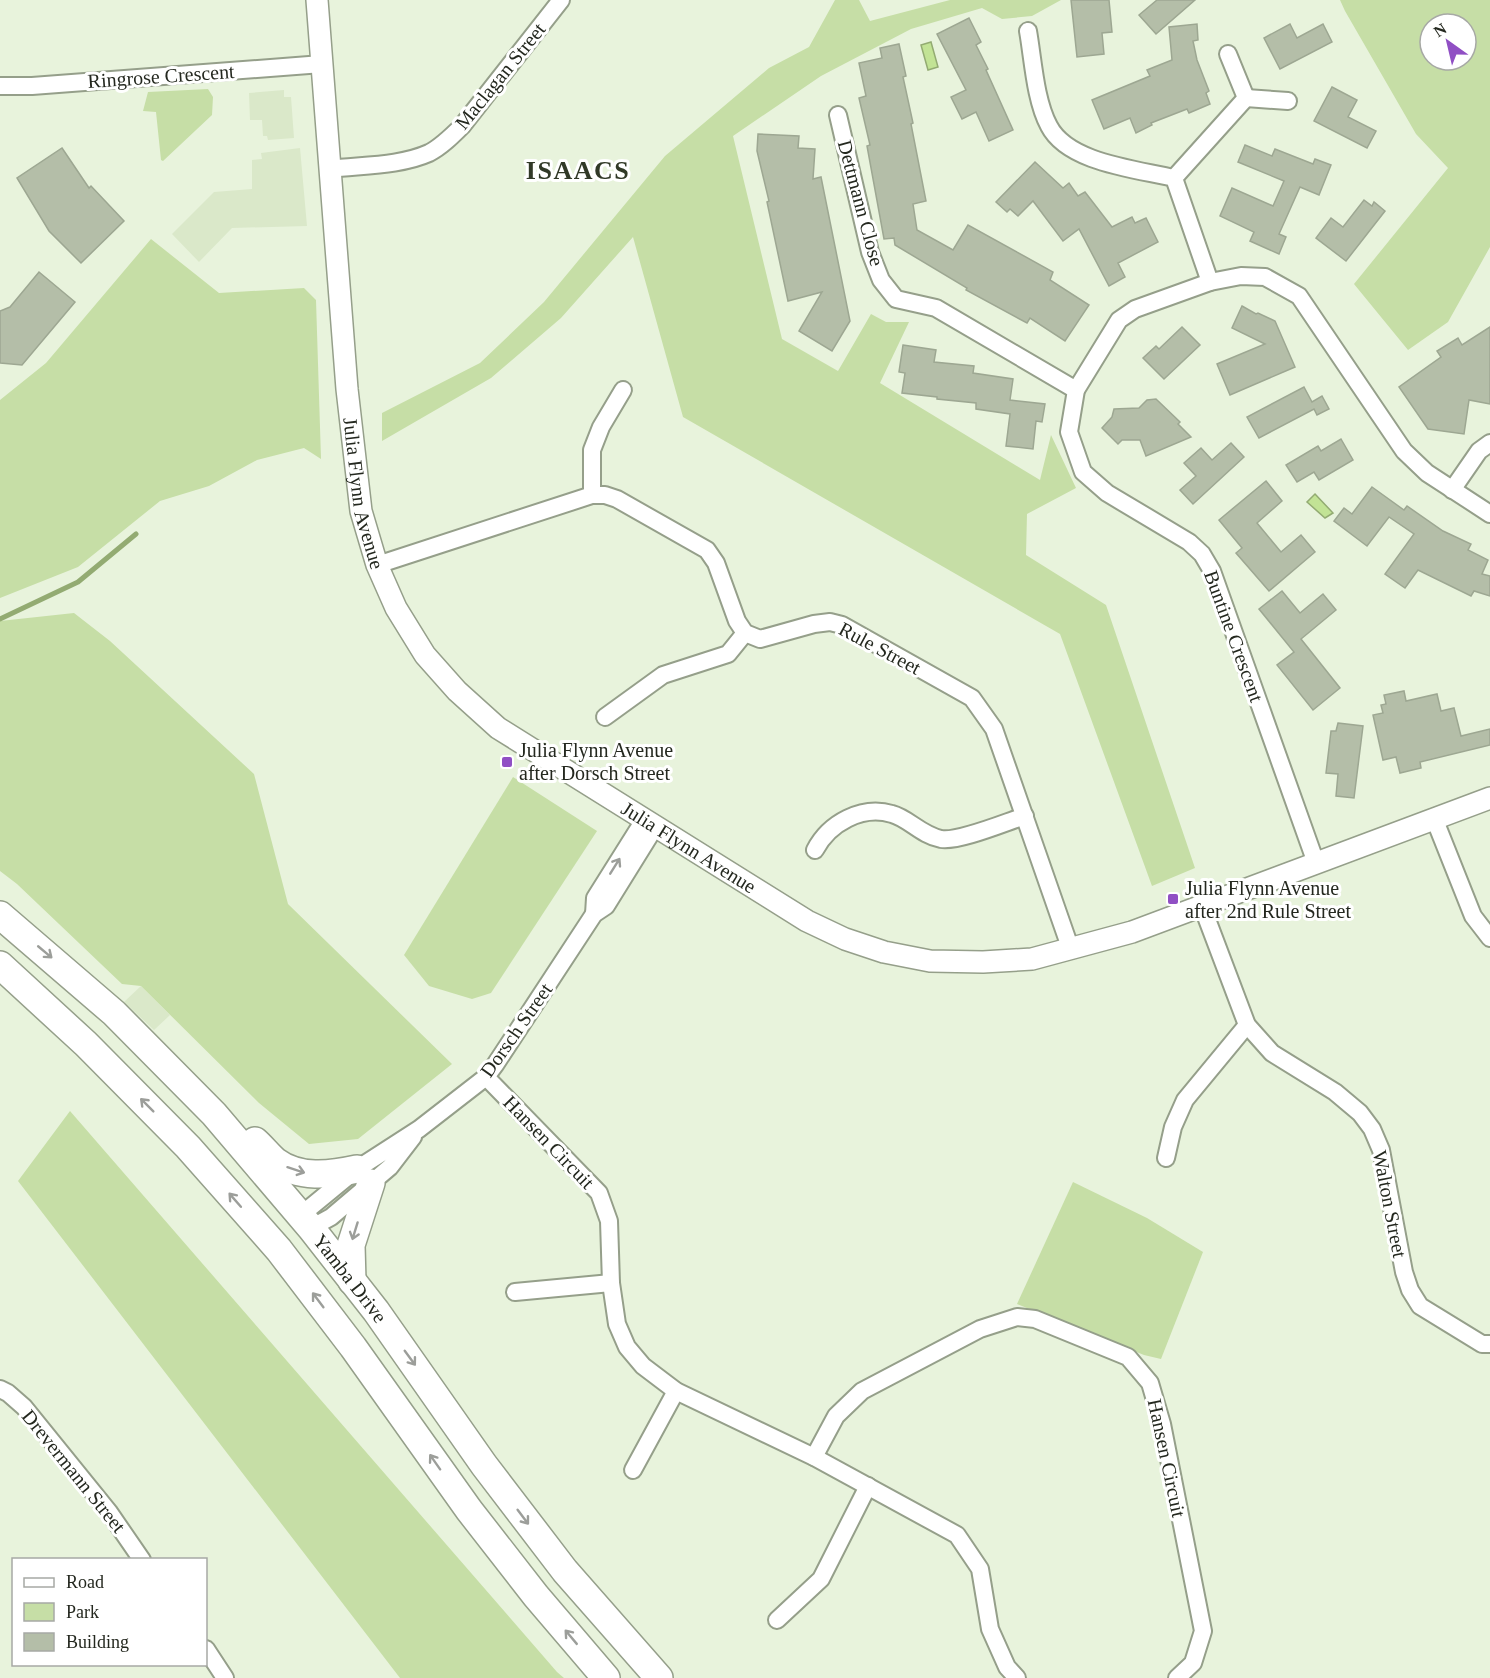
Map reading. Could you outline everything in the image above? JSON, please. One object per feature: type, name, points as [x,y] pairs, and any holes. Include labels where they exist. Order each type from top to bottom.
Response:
[{"type":"main road","name":"Yamba Drive","points":[[0,915],[114,1013],[214,1114],[306,1222],[382,1320],[484,1465],[537,1535],[659,1678]]},
{"type":"main road","name":"Yamba Drive","points":[[0,965],[86,1044],[188,1147],[276,1247],[353,1347],[475,1518],[536,1596],[606,1678]]},
{"type":"main road","points":[[214,1114],[247,1133],[276,1161],[292,1170],[364,1176],[351,1245],[352,1281]]},
{"type":"main road","points":[[276,1247],[306,1222]]},
{"type":"street","name":"Julia Flynn Avenue","points":[[317,0],[347,388],[361,511],[377,565],[396,609],[419,645],[457,691],[498,728],[807,921],[845,939],[884,952],[930,961],[983,962],[1032,959],[1071,950],[1132,932],[1490,798]]},
{"type":"street","name":"Maclagan Street","points":[[330,169],[405,160],[429,152],[448,140],[462,126],[561,0]]},
{"type":"street","points":[[1028,31],[1041,101],[1049,126],[1064,146],[1083,156],[1174,178]]},
{"type":"street","points":[[1228,54],[1246,98]]},
{"type":"street","name":"Ringrose Crescent","points":[[0,86],[32,86],[322,64]]},
{"type":"street","points":[[1174,178],[1246,98]]},
{"type":"street","points":[[1246,98],[1288,100]]},
{"type":"street","name":"Dettmann Close","points":[[838,115],[870,252],[881,279],[896,300],[936,308],[1076,390]]},
{"type":"street","points":[[1174,178],[1210,282]]},
{"type":"street","name":"Buntine Crescent","points":[[1316,863],[1212,571],[1202,554],[1189,542],[1107,493],[1083,472],[1069,432],[1076,390],[1119,320],[1135,309],[1210,282],[1241,276],[1265,277],[1299,296],[1404,451],[1426,473],[1490,514]]},
{"type":"street","points":[[592,495],[592,450],[601,427],[623,390]]},
{"type":"street","points":[[1452,490],[1479,451],[1490,443]]},
{"type":"street","points":[[377,565],[592,495],[605,495],[617,499],[707,549],[716,563],[736,621],[745,633],[728,654],[663,675],[605,717]]},
{"type":"street","name":"Rule Street","points":[[745,633],[760,639],[814,624],[830,622],[842,625],[972,698],[994,729],[1071,950]]},
{"type":"street","points":[[815,850],[820,840],[842,820],[868,812],[893,814],[922,832],[942,839],[954,838],[1025,816]]},
{"type":"street","points":[[1434,818],[1473,916],[1490,938]]},
{"type":"street","name":"Dorsch Street","points":[[306,1222],[331,1217],[364,1176],[390,1167],[419,1129],[490,1071],[594,914],[595,898],[649,824]]},
{"type":"street","name":"Walton Street","points":[[1202,906],[1247,1024],[1272,1053],[1335,1092],[1360,1113],[1372,1129],[1381,1150],[1404,1272],[1410,1290],[1420,1306],[1482,1344],[1490,1344]]},
{"type":"street","points":[[1166,1158],[1173,1126],[1185,1100],[1247,1024]]},
{"type":"street","name":"Hansen Circuit","points":[[490,1071],[600,1193],[609,1221],[611,1283],[617,1324],[627,1347],[643,1366],[676,1391],[814,1457],[957,1534],[980,1569],[990,1629],[1007,1667],[1017,1678]]},
{"type":"street","points":[[515,1292],[611,1283]]},
{"type":"street","name":"Hansen Circuit","points":[[814,1457],[836,1416],[862,1391],[980,1329],[1017,1317],[1035,1319],[1128,1357],[1150,1383],[1162,1424],[1203,1630],[1193,1663],[1177,1678]]},
{"type":"street","name":"Drevermann Street","points":[[0,1389],[24,1407],[109,1512],[141,1558]]},
{"type":"street","points":[[633,1470],[676,1391]]},
{"type":"street","points":[[777,1620],[821,1579],[868,1486]]},
{"type":"street","points":[[207,1651],[225,1678]]},
{"type":"shaded area","points":[[931,42],[938,67],[928,70],[921,45]]},
{"type":"shaded area","points":[[284,90],[284,97],[291,97],[294,138],[268,140],[267,136],[263,136],[262,120],[250,120],[249,93]]},
{"type":"shaded area","points":[[300,148],[307,226],[232,228],[199,262],[172,234],[214,192],[252,189],[252,160],[262,159],[261,153]]},
{"type":"shaded area","points":[[1315,494],[1333,513],[1325,518],[1307,502]]},
{"type":"shaded area","points":[[141,986],[170,1015],[154,1030],[124,1002]]},
{"type":"green space","points":[[835,0],[859,0],[870,21],[950,0],[1061,0],[1032,16],[1002,19],[982,8],[911,29],[821,76],[733,136],[782,339],[838,371],[871,314],[886,322],[909,322],[880,383],[1040,480],[1051,435],[1076,488],[1027,514],[1026,555],[1106,605],[1195,868],[1152,886],[1060,634],[683,417],[633,237],[561,318],[491,378],[382,441],[382,413],[480,363],[544,302],[665,156],[769,68],[809,47]]},
{"type":"green space","points":[[1340,0],[1490,0],[1490,247],[1448,322],[1408,350],[1354,284],[1448,168],[1416,134]]},
{"type":"green space","points":[[208,89],[213,97],[212,115],[163,161],[161,160],[156,112],[143,111],[148,92]]},
{"type":"green space","points":[[151,239],[219,293],[304,288],[316,300],[321,459],[304,448],[257,460],[209,486],[160,501],[78,567],[0,598],[0,400],[46,363]]},
{"type":"green space","points":[[74,613],[110,641],[254,774],[288,904],[452,1064],[358,1139],[309,1144],[259,1103],[141,986],[122,984],[17,884],[0,871],[0,621]]},
{"type":"green space","points":[[513,777],[597,831],[491,993],[472,999],[429,986],[404,955]]},
{"type":"green space","points":[[70,1111],[564,1678],[400,1678],[18,1181]]},
{"type":"green space","points":[[1073,1182],[1147,1218],[1203,1252],[1161,1359],[1144,1355],[1017,1304]]},
{"type":"building","points":[[1071,0],[1109,0],[1112,32],[1102,33],[1104,54],[1077,57]]},
{"type":"building","points":[[1157,0],[1195,0],[1156,34],[1139,15]]},
{"type":"building","points":[[969,18],[981,42],[976,45],[1013,130],[989,141],[976,112],[962,119],[951,97],[966,90],[937,34]]},
{"type":"building","points":[[1197,24],[1198,40],[1193,41],[1197,60],[1209,91],[1206,93],[1210,104],[1189,113],[1187,109],[1151,123],[1152,125],[1136,133],[1130,118],[1104,129],[1092,100],[1150,76],[1147,70],[1172,60],[1169,27]]},
{"type":"building","points":[[1290,24],[1297,38],[1323,24],[1332,42],[1280,69],[1264,38]]},
{"type":"building","points":[[899,44],[926,201],[913,204],[917,230],[953,250],[968,225],[1053,272],[1050,280],[1089,305],[1065,341],[1030,318],[1027,323],[966,290],[967,288],[895,245],[894,238],[884,239],[867,146],[870,145],[859,98],[866,96],[859,63],[882,58],[880,48]]},
{"type":"building","points":[[1332,87],[1357,100],[1348,117],[1376,131],[1367,148],[1314,121]]},
{"type":"building","points":[[758,134],[799,136],[798,148],[815,149],[813,179],[821,177],[850,321],[832,351],[799,331],[822,292],[788,301],[757,151]]},
{"type":"building","points":[[1245,145],[1272,156],[1275,149],[1313,164],[1315,159],[1331,165],[1319,195],[1300,187],[1279,234],[1286,237],[1279,254],[1250,241],[1254,232],[1220,216],[1232,188],[1273,206],[1284,181],[1238,162]]},
{"type":"building","points":[[62,148],[89,188],[91,186],[124,221],[81,263],[49,231],[17,178]]},
{"type":"building","points":[[1035,162],[1063,188],[1069,183],[1078,196],[1085,192],[1112,227],[1132,217],[1135,223],[1146,218],[1158,242],[1118,263],[1125,277],[1109,286],[1079,229],[1063,241],[1033,201],[1018,216],[1010,209],[1007,212],[996,202]]},
{"type":"building","points":[[1364,200],[1372,206],[1374,202],[1385,211],[1346,261],[1316,238],[1331,218],[1343,227]]},
{"type":"building","points":[[39,272],[75,302],[22,365],[0,363],[0,311],[10,307]]},
{"type":"building","points":[[1242,306],[1275,321],[1295,367],[1230,395],[1217,364],[1265,344],[1232,328]]},
{"type":"building","points":[[1182,327],[1200,345],[1164,379],[1143,358],[1156,346],[1159,349]]},
{"type":"building","points":[[1490,327],[1490,404],[1469,400],[1464,434],[1428,429],[1399,387],[1441,357],[1437,351],[1458,338],[1462,345]]},
{"type":"building","points":[[903,345],[936,350],[934,362],[974,366],[973,373],[1013,379],[1010,400],[1045,404],[1042,422],[1036,421],[1033,449],[1006,446],[1010,414],[976,409],[976,403],[902,393],[905,373],[899,372]]},
{"type":"building","points":[[1304,387],[1312,402],[1322,396],[1329,409],[1317,415],[1314,409],[1259,438],[1247,417]]},
{"type":"building","points":[[1156,399],[1180,422],[1178,424],[1191,437],[1146,456],[1140,440],[1122,440],[1118,444],[1102,428],[1112,417],[1114,409],[1139,408],[1147,400]]},
{"type":"building","points":[[1341,439],[1353,460],[1319,480],[1314,472],[1297,482],[1286,465],[1318,446],[1321,451]]},
{"type":"building","points":[[1231,443],[1244,457],[1193,504],[1180,490],[1196,476],[1184,463],[1201,448],[1212,460]]},
{"type":"building","points":[[1266,481],[1282,501],[1257,523],[1281,552],[1301,535],[1315,552],[1269,591],[1236,553],[1242,548],[1219,520]]},
{"type":"building","points":[[1372,487],[1404,510],[1407,506],[1443,531],[1471,544],[1468,550],[1488,560],[1482,574],[1490,576],[1490,596],[1474,591],[1471,596],[1418,570],[1405,588],[1385,574],[1414,534],[1389,517],[1367,546],[1334,521],[1344,508],[1352,514]]},
{"type":"building","points":[[1282,591],[1300,613],[1323,594],[1336,610],[1301,639],[1340,688],[1313,710],[1277,665],[1294,652],[1259,609]]},
{"type":"building","points":[[1404,691],[1406,701],[1437,694],[1441,711],[1454,708],[1461,736],[1490,729],[1490,745],[1420,762],[1421,768],[1400,773],[1396,757],[1383,760],[1373,715],[1383,713],[1381,705],[1386,704],[1384,695]]},
{"type":"building","points":[[1338,723],[1363,726],[1354,798],[1336,796],[1338,774],[1326,773],[1331,731],[1336,731]]},
{"type":"waterway","points":[[0,619],[78,582],[136,534]]},
{"type":"place","name":"Julia Flynn Avenue after Dorsch Street","points":[[507,762]]},
{"type":"place","name":"Julia Flynn Avenue after 2nd Rule Street","points":[[1173,899]]},
{"type":"district","name":"ISAACS","points":[[578,170]]}]
